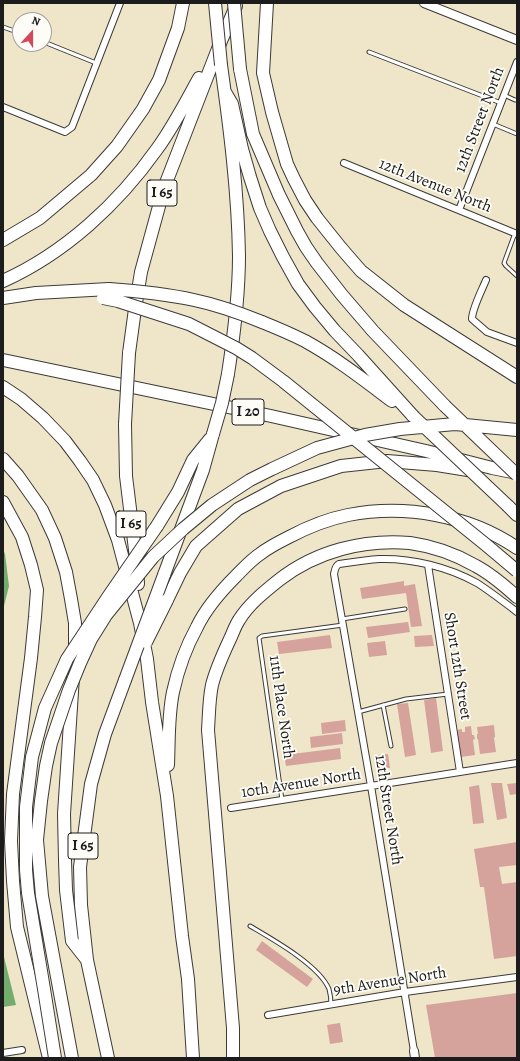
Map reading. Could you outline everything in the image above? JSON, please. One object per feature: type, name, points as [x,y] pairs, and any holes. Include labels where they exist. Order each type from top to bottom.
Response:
[{"type":"highway","points":[[3,240],[40,218],[91,175],[117,146],[143,109],[159,80],[178,28],[183,3]]},
{"type":"highway","name":"I 65","points":[[108,1058],[86,960],[81,905],[80,867],[91,784],[105,734],[203,470],[222,403],[228,374],[237,301],[239,257],[238,222],[215,3]]},
{"type":"highway","points":[[234,3],[240,69],[253,134],[279,195],[306,247],[338,290],[373,331],[445,406],[517,476]]},
{"type":"highway","name":"I 65","points":[[193,1058],[188,979],[167,796],[147,660],[140,623],[137,566],[126,476],[125,424],[129,353],[134,309],[141,272],[158,208],[182,140],[237,3]]},
{"type":"highway","points":[[267,3],[263,73],[272,112],[287,164],[294,180],[313,212],[361,271],[404,305],[517,377]]},
{"type":"highway","points":[[3,281],[46,257],[84,229],[122,193],[171,127],[221,41]]},
{"type":"highway","points":[[225,92],[232,104],[244,156],[260,208],[270,231],[298,284],[335,331],[413,416],[512,510]]},
{"type":"highway","points":[[3,298],[36,293],[109,289],[151,292],[194,300],[237,312],[284,331],[306,342],[354,372],[413,416]]},
{"type":"highway","points":[[65,291],[94,295],[118,301],[182,321],[213,335],[236,348],[283,381],[517,571]]},
{"type":"highway","name":"I 20","points":[[3,360],[271,416],[426,451],[517,476]]},
{"type":"highway","points":[[3,387],[21,399],[44,418],[65,442],[93,480],[106,505],[112,521],[140,623]]},
{"type":"highway","points":[[72,1058],[42,896],[37,840],[46,766],[51,743],[64,702],[80,663],[91,639],[106,615],[153,557],[212,505],[250,480],[317,448],[365,435],[400,429],[456,424],[517,430]]},
{"type":"highway","points":[[55,1058],[28,893],[26,870],[26,807],[32,757],[46,708],[67,659],[157,526],[178,492],[193,460],[213,434]]},
{"type":"highway","points":[[3,459],[18,476],[42,510],[55,538],[66,572],[75,623],[75,646],[64,814],[65,860],[66,890],[72,941],[86,960]]},
{"type":"highway","points":[[125,680],[180,572],[196,546],[238,509],[281,486],[341,466],[387,461],[437,465],[517,476]]},
{"type":"highway","points":[[3,502],[22,537],[37,590],[35,624],[13,794],[12,854],[17,927],[50,1058]]},
{"type":"highway","points":[[167,796],[169,727],[173,693],[178,671],[186,649],[210,605],[224,587],[260,553],[304,529],[325,521],[348,515],[396,511],[416,512],[460,521],[497,535],[517,548]]},
{"type":"highway","points":[[233,1058],[233,1028],[208,730],[212,685],[222,656],[239,620],[250,605],[266,590],[300,565],[321,555],[364,544],[410,544],[428,547],[451,554],[476,566],[517,597]]},
{"type":"street","points":[[3,107],[65,132],[72,127],[120,3]]},
{"type":"street","points":[[424,3],[517,40]]},
{"type":"street","name":"12th Street North","points":[[459,210],[517,62]]},
{"type":"street","name":"12th Avenue North","points":[[344,163],[516,233]]},
{"type":"street","points":[[486,280],[472,319],[487,332],[517,343]]},
{"type":"street","name":"12th Street North","points":[[414,1054],[371,786],[334,574],[335,568],[338,565],[365,560],[395,559],[428,564]]},
{"type":"street","points":[[428,564],[456,573],[476,582],[517,612]]},
{"type":"street","name":"Short 12th Street","points":[[428,564],[460,772]]},
{"type":"street","name":"10th Avenue North","points":[[231,808],[517,763]]},
{"type":"street","name":"9th Avenue North","points":[[268,1015],[405,992],[517,977]]},
{"type":"street","points":[[3,1053],[22,1050]]},
{"type":"lane","points":[[52,45],[97,63]]},
{"type":"lane","points":[[369,52],[501,103]]},
{"type":"lane","points":[[504,95],[517,100]]},
{"type":"lane","points":[[493,124],[517,134]]},
{"type":"lane","points":[[516,233],[504,263],[517,276]]},
{"type":"lane","points":[[343,622],[405,609]]},
{"type":"lane","name":"11th Place North","points":[[282,800],[259,638],[262,636],[343,622]]},
{"type":"lane","points":[[358,712],[406,699],[448,694]]},
{"type":"lane","points":[[383,705],[391,746]]},
{"type":"lane","points":[[250,926],[289,950],[318,973],[329,989],[331,1004]]},
{"type":"green space","points":[[3,549],[9,586],[3,610]]},
{"type":"green space","points":[[3,953],[16,1005],[3,1007]]},
{"type":"building","points":[[404,581],[404,586],[415,584],[422,626],[411,627],[406,593],[362,599],[360,588]]},
{"type":"building","points":[[408,622],[410,632],[368,638],[366,627]]},
{"type":"building","points":[[330,635],[332,648],[279,654],[277,642]]},
{"type":"building","points":[[432,635],[434,646],[415,647],[414,636]]},
{"type":"building","points":[[385,641],[387,655],[369,657],[367,643]]},
{"type":"building","points":[[436,698],[443,751],[431,753],[424,700]]},
{"type":"building","points":[[408,703],[416,755],[405,757],[397,704]]},
{"type":"building","points":[[345,720],[346,731],[322,734],[321,723]]},
{"type":"building","points":[[494,725],[496,752],[480,754],[477,739],[477,727]]},
{"type":"building","points":[[471,726],[472,735],[474,735],[475,739],[473,740],[475,755],[461,757],[459,742],[457,742],[456,737],[458,737],[457,730],[462,729],[462,732],[465,732],[465,727]]},
{"type":"building","points":[[342,733],[343,744],[311,748],[310,737]]},
{"type":"building","points":[[340,748],[341,759],[286,766],[284,755]]},
{"type":"building","points":[[388,754],[390,768],[379,769],[378,755]]},
{"type":"building","points":[[491,783],[502,783],[507,818],[497,820]]},
{"type":"building","points":[[517,783],[517,794],[510,795],[507,784]]},
{"type":"building","points":[[479,785],[484,823],[473,824],[469,787]]},
{"type":"building","points":[[517,842],[517,865],[499,867],[502,884],[517,882],[517,956],[494,959],[484,887],[480,887],[474,849]]},
{"type":"building","points":[[262,941],[313,979],[307,987],[256,950]]},
{"type":"building","points":[[517,993],[517,1058],[435,1058],[426,1005]]},
{"type":"building","points":[[340,1023],[343,1042],[330,1044],[327,1025]]}]
